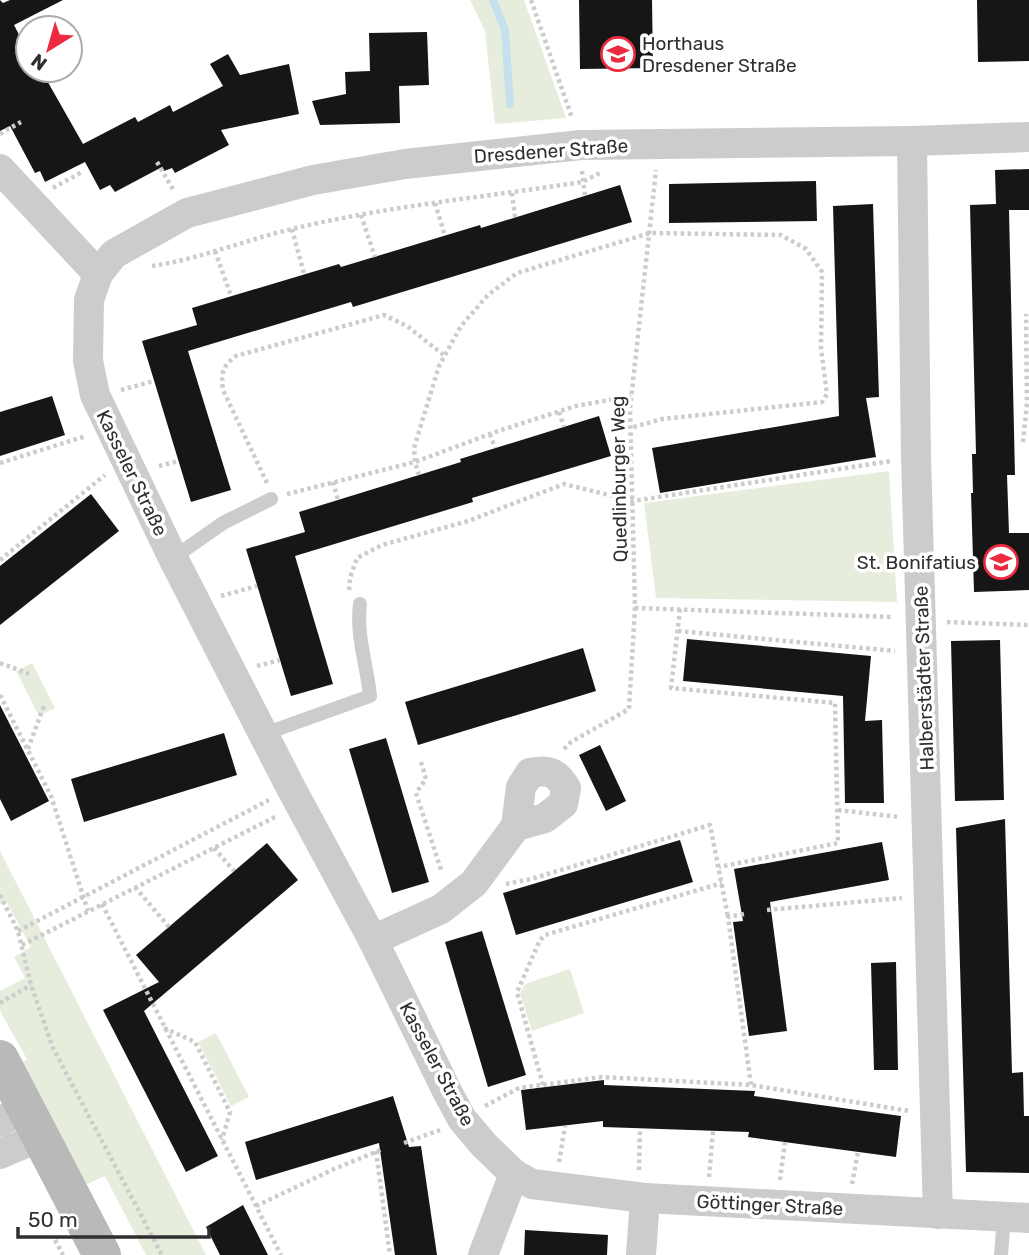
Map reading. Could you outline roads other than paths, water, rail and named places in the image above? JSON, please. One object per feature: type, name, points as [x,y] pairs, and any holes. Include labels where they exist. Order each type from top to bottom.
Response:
[{"type":"street","name":"Dresdener Straße","points":[[98,274],[114,254],[187,213],[313,180],[379,169],[582,145],[1029,137]]},
{"type":"street","name":"Halberstädter Straße","points":[[912,141],[916,457],[938,1214]]},
{"type":"street","points":[[0,169],[98,274]]},
{"type":"street","name":"Kasseler Straße","points":[[98,274],[89,300],[88,361],[95,395],[173,558],[373,940],[462,1119],[514,1174]]},
{"type":"street","points":[[373,940],[441,909],[478,877],[516,826],[545,818],[563,804],[566,788],[558,775],[545,770]]},
{"type":"street","points":[[0,1059],[22,1122],[102,1255]]},
{"type":"street","points":[[0,1154],[22,1122]]},
{"type":"street","points":[[483,1255],[514,1174]]},
{"type":"street","name":"Göttinger Straße","points":[[514,1174],[532,1184],[645,1198],[1017,1217]]},
{"type":"street","points":[[641,1255],[645,1198]]},
{"type":"lane","points":[[173,558],[223,523],[271,499]]},
{"type":"lane","points":[[264,734],[370,696],[361,654],[358,617],[360,604]]},
{"type":"lane","points":[[1000,1255],[1017,1217]]},
{"type":"waterway","points":[[493,0],[505,30],[510,104]]},
{"type":"place","name":"Horthaus Dresdener Straße","points":[[618,54]]},
{"type":"place","name":"St. Bonifatius","points":[[1001,562]]}]
